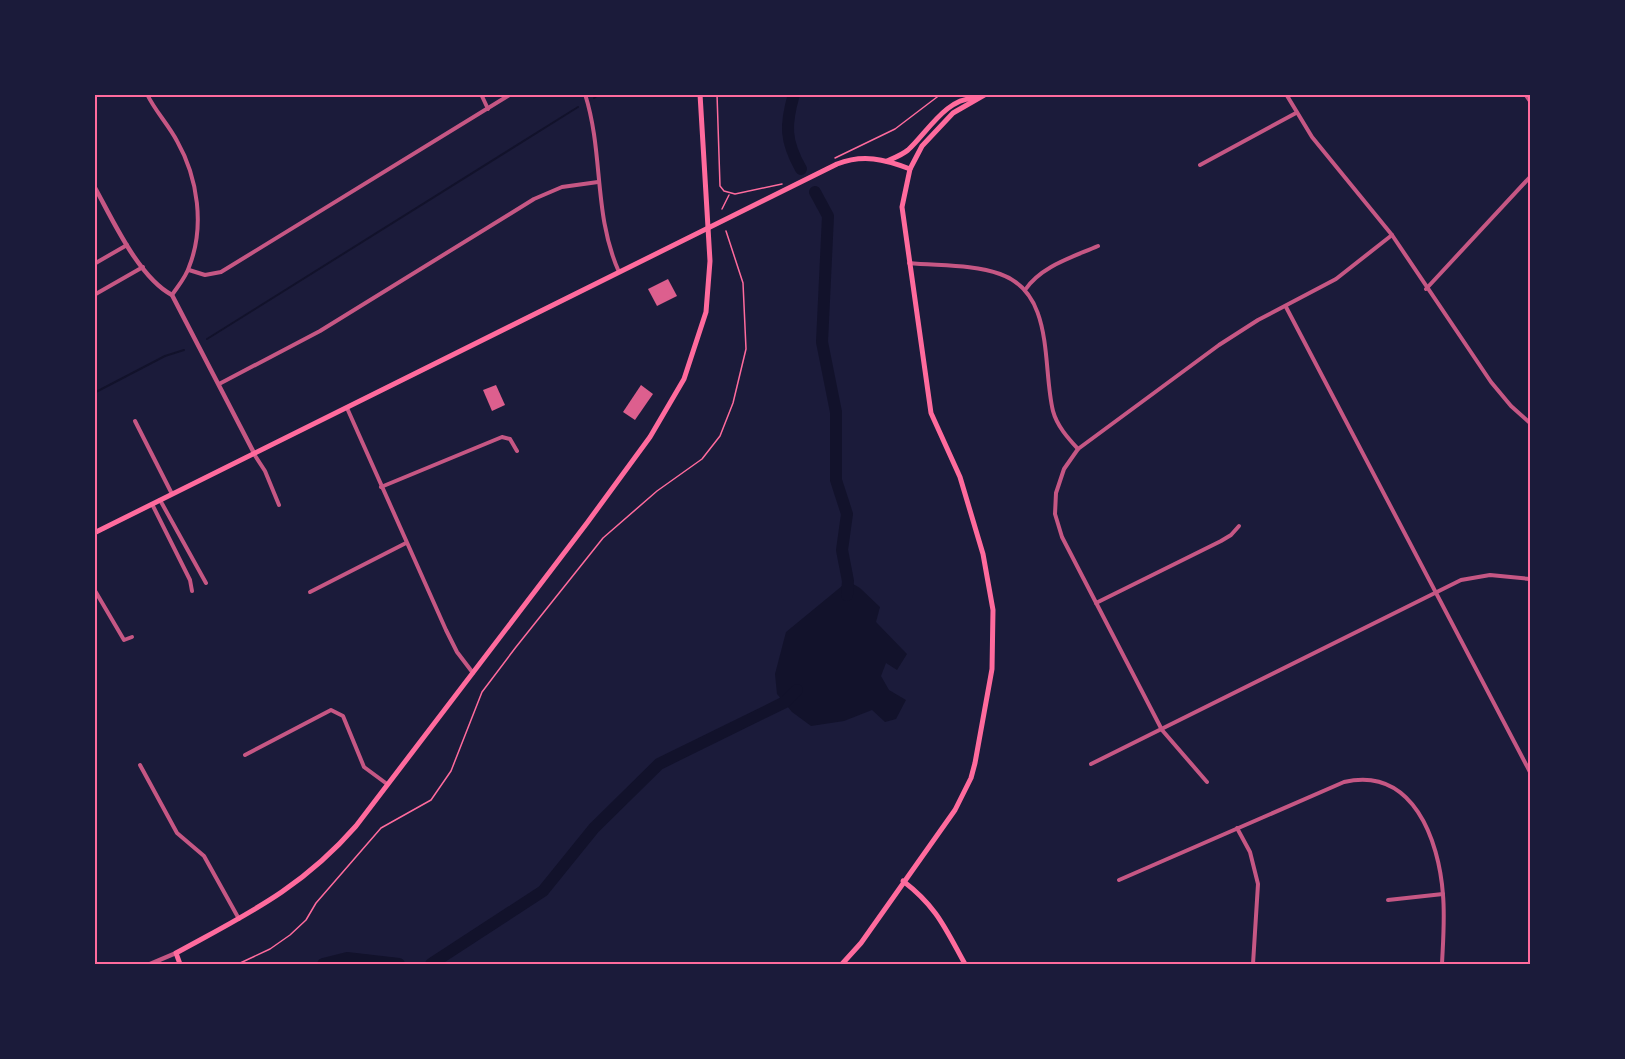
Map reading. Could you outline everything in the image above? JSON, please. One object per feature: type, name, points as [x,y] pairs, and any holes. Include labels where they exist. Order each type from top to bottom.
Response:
[{"type":"main road","points":[[180,964],[176,953],[294,885],[333,852],[473,673],[650,437],[674,398],[694,352],[706,312],[710,261],[700,94]]},
{"type":"main road","points":[[842,964],[861,943],[955,810],[970,778],[992,669],[994,632],[985,565],[971,507],[931,412],[908,263],[902,207],[910,169],[935,129],[953,113],[986,94]]},
{"type":"main road","points":[[887,161],[910,149],[942,113],[968,98],[977,99]]},
{"type":"main road","points":[[94,533],[707,230],[823,170],[853,158],[868,157],[910,169]]},
{"type":"main road","points":[[903,881],[925,898],[938,914],[964,964]]},
{"type":"street","points":[[147,94],[178,141],[192,177],[197,224],[189,270],[172,295]]},
{"type":"street","points":[[481,94],[489,109]]},
{"type":"street","points":[[189,270],[204,275],[221,272],[511,94]]},
{"type":"street","points":[[585,94],[592,117],[603,229],[619,272]]},
{"type":"street","points":[[1286,94],[1312,137],[1392,235],[1426,289],[1504,399],[1530,423]]},
{"type":"street","points":[[1527,96],[1530,101]]},
{"type":"street","points":[[1200,165],[1296,113]]},
{"type":"street","points":[[1426,289],[1530,177]]},
{"type":"street","points":[[219,384],[320,331],[534,199],[562,187],[598,182]]},
{"type":"street","points":[[94,186],[127,245],[166,292],[172,295],[265,471],[279,505]]},
{"type":"street","points":[[1207,782],[1162,730],[1062,537],[1055,514],[1056,493],[1060,479],[1078,449],[1219,345],[1336,279],[1392,235]]},
{"type":"street","points":[[94,264],[127,245]]},
{"type":"street","points":[[1025,290],[1032,279],[1043,271],[1098,246]]},
{"type":"street","points":[[908,263],[992,272],[1013,280],[1025,290],[1038,313],[1053,412],[1057,422],[1078,449]]},
{"type":"street","points":[[94,295],[144,267]]},
{"type":"street","points":[[1286,307],[1530,772]]},
{"type":"street","points":[[347,408],[449,637],[473,673]]},
{"type":"street","points":[[135,421],[172,494]]},
{"type":"street","points":[[381,487],[502,437],[510,439],[517,451]]},
{"type":"street","points":[[160,500],[206,583]]},
{"type":"street","points":[[152,504],[190,580],[192,591]]},
{"type":"street","points":[[1096,603],[1221,541],[1232,535],[1239,526]]},
{"type":"street","points":[[310,592],[406,543]]},
{"type":"street","points":[[1091,764],[1461,579],[1490,575],[1530,579]]},
{"type":"street","points":[[94,589],[124,640],[132,637]]},
{"type":"street","points":[[245,755],[331,710],[343,716],[364,767],[387,784]]},
{"type":"street","points":[[140,765],[177,833],[204,856],[239,918]]},
{"type":"street","points":[[1119,880],[1344,782],[1367,779],[1383,782],[1404,793],[1419,811],[1435,854],[1443,894],[1442,964]]},
{"type":"street","points":[[1237,828],[1250,852],[1258,884],[1253,964]]},
{"type":"street","points":[[1388,900],[1443,894]]},
{"type":"street","points":[[150,964],[176,953]]},
{"type":"path","points":[[717,94],[720,186],[730,194],[782,184]]},
{"type":"path","points":[[831,159],[895,129],[941,94]]},
{"type":"path","points":[[722,209],[730,194]]},
{"type":"path","points":[[238,964],[270,950],[290,935],[306,920],[316,903],[381,828],[431,800],[451,771],[482,692],[516,647],[603,538],[657,491],[702,459],[720,436],[733,404],[747,349],[743,283],[726,231]]},
{"type":"shaded area","points":[[848,581],[860,588],[880,607],[876,622],[907,654],[897,670],[886,663],[881,676],[889,690],[906,700],[896,719],[885,722],[872,710],[844,721],[811,726],[792,712],[777,694],[775,674],[786,632]]},
{"type":"building","points":[[668,279],[677,296],[657,306],[648,289]]},
{"type":"building","points":[[496,385],[505,405],[492,411],[483,390]]},
{"type":"building","points":[[641,385],[653,394],[635,420],[623,412]]},
{"type":"waterway","points":[[594,98],[600,94]]},
{"type":"waterway","points":[[794,94],[788,133],[792,150],[801,169]]},
{"type":"waterway","points":[[207,339],[578,107]]},
{"type":"waterway","points":[[815,192],[828,216],[822,342],[836,412],[836,480],[847,514],[842,550],[848,581],[847,595]]},
{"type":"waterway","points":[[94,393],[165,356],[184,350]]},
{"type":"waterway","points":[[431,964],[543,891],[594,828],[659,764],[785,702],[797,690]]},
{"type":"waterway","points":[[323,964],[347,958],[399,964]]}]
